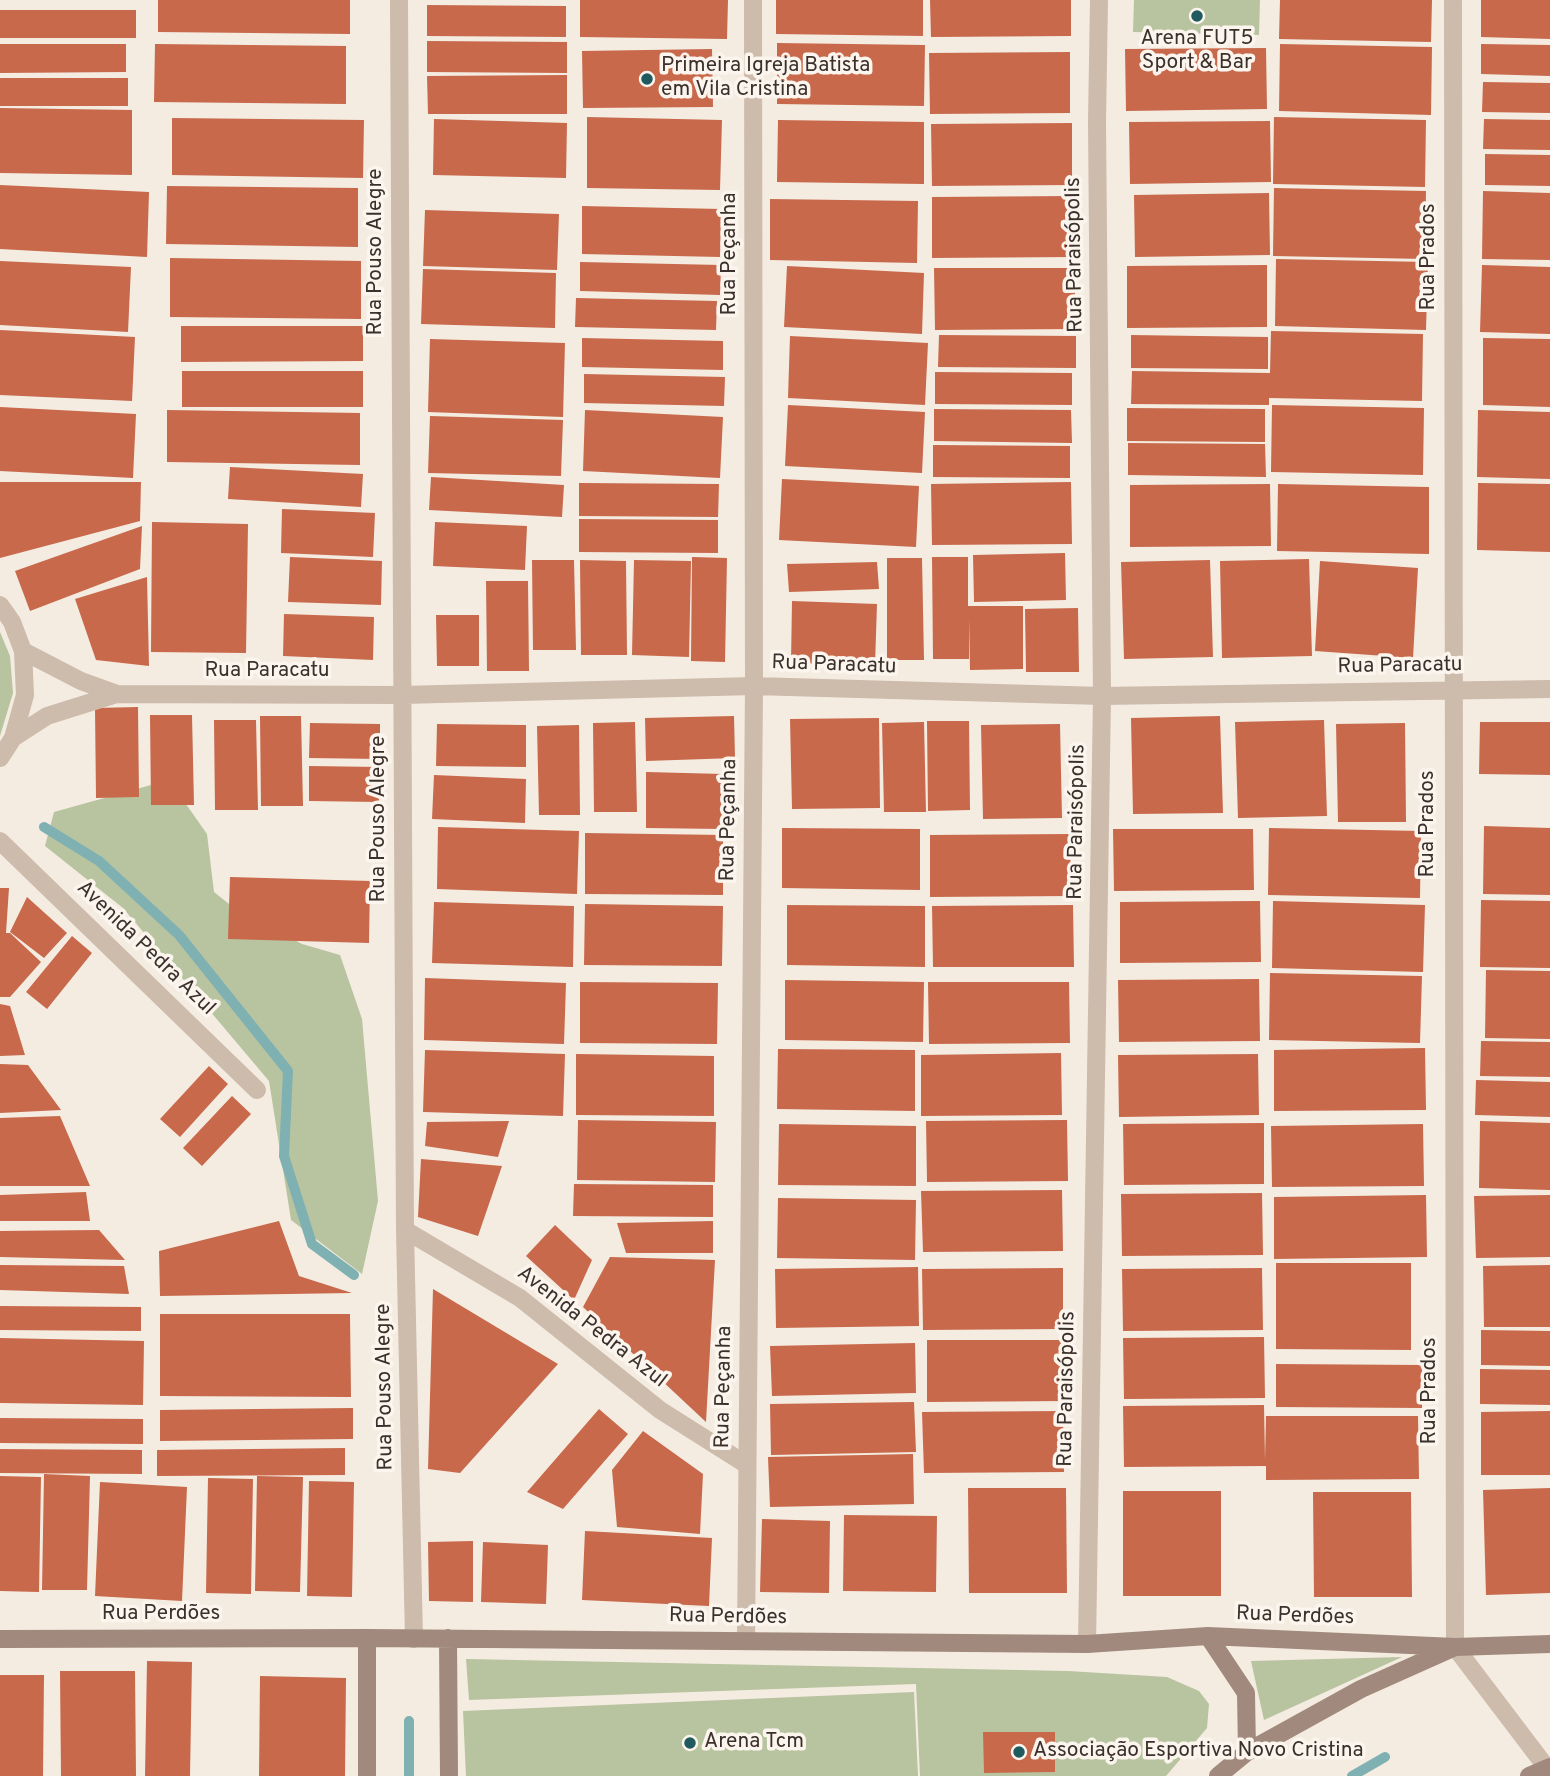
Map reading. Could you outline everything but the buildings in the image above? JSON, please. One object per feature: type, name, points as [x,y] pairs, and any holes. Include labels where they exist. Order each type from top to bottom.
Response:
[{"type":"street","name":"Rua Pouso Alegre","points":[[398,0],[405,1230],[414,1639]]},
{"type":"street","name":"Rua Peçanha","points":[[746,1641],[754,687],[753,0]]},
{"type":"street","name":"Rua Paraisópolis","points":[[1087,1644],[1102,696],[1097,135],[1100,0]]},
{"type":"street","name":"Rua Prados","points":[[1452,0],[1451,689],[1455,1647]]},
{"type":"street","points":[[0,605],[12,622],[23,651],[26,695],[13,738],[0,758]]},
{"type":"street","name":"Rua Paracatu","points":[[23,651],[81,681],[117,694]]},
{"type":"street","name":"Rua Paracatu","points":[[13,738],[47,716],[117,694],[402,695],[754,687],[1102,696],[1550,689]]},
{"type":"street","name":"Avenida Pedra Azul","points":[[0,841],[257,1090]]},
{"type":"street","name":"Avenida Pedra Azul","points":[[405,1230],[520,1298],[660,1410],[747,1465]]},
{"type":"street","points":[[1208,1636],[1246,1693],[1247,1752]]},
{"type":"street","name":"Rua Perdões","points":[[0,1639],[367,1638],[1087,1644],[1208,1636],[1455,1647],[1550,1644]]},
{"type":"street","points":[[367,1638],[367,1776]]},
{"type":"street","points":[[448,1639],[449,1776]]},
{"type":"street","points":[[1218,1776],[1247,1752],[1361,1689],[1455,1647],[1549,1769],[1528,1776]]},
{"type":"green space","name":"Arena FUT5 Sport & Bar","points":[[1134,0],[1260,0],[1259,35],[1133,32]]},
{"type":"green space","points":[[0,632],[10,656],[13,693],[0,736]]},
{"type":"green space","points":[[169,780],[207,834],[214,892],[234,908],[302,944],[340,955],[362,1019],[378,1201],[362,1274],[291,1220],[269,1081],[123,908],[45,846],[54,812]]},
{"type":"green space","points":[[1402,1657],[1264,1720],[1251,1661]]},
{"type":"green space","points":[[466,1659],[1068,1671],[1167,1677],[1199,1691],[1209,1704],[1207,1728],[1166,1776],[920,1776],[916,1684],[469,1700]]},
{"type":"green space","name":"Arena Tcm","points":[[914,1692],[918,1776],[466,1776],[463,1711]]},
{"type":"waterway","points":[[44,827],[99,861],[179,935],[288,1071],[284,1156],[312,1244],[354,1275]]},
{"type":"waterway","points":[[409,1721],[409,1776]]},
{"type":"waterway","points":[[1352,1776],[1385,1757]]},
{"type":"place","name":"Arena FUT5 Sport & Bar","points":[[1197,16]]},
{"type":"place","name":"Primeira Igreja Batista em Vila Cristina","points":[[647,79]]},
{"type":"place","name":"Arena Tcm","points":[[690,1743]]},
{"type":"place","name":"Associação Esportiva Novo Cristina","points":[[1019,1752]]}]
